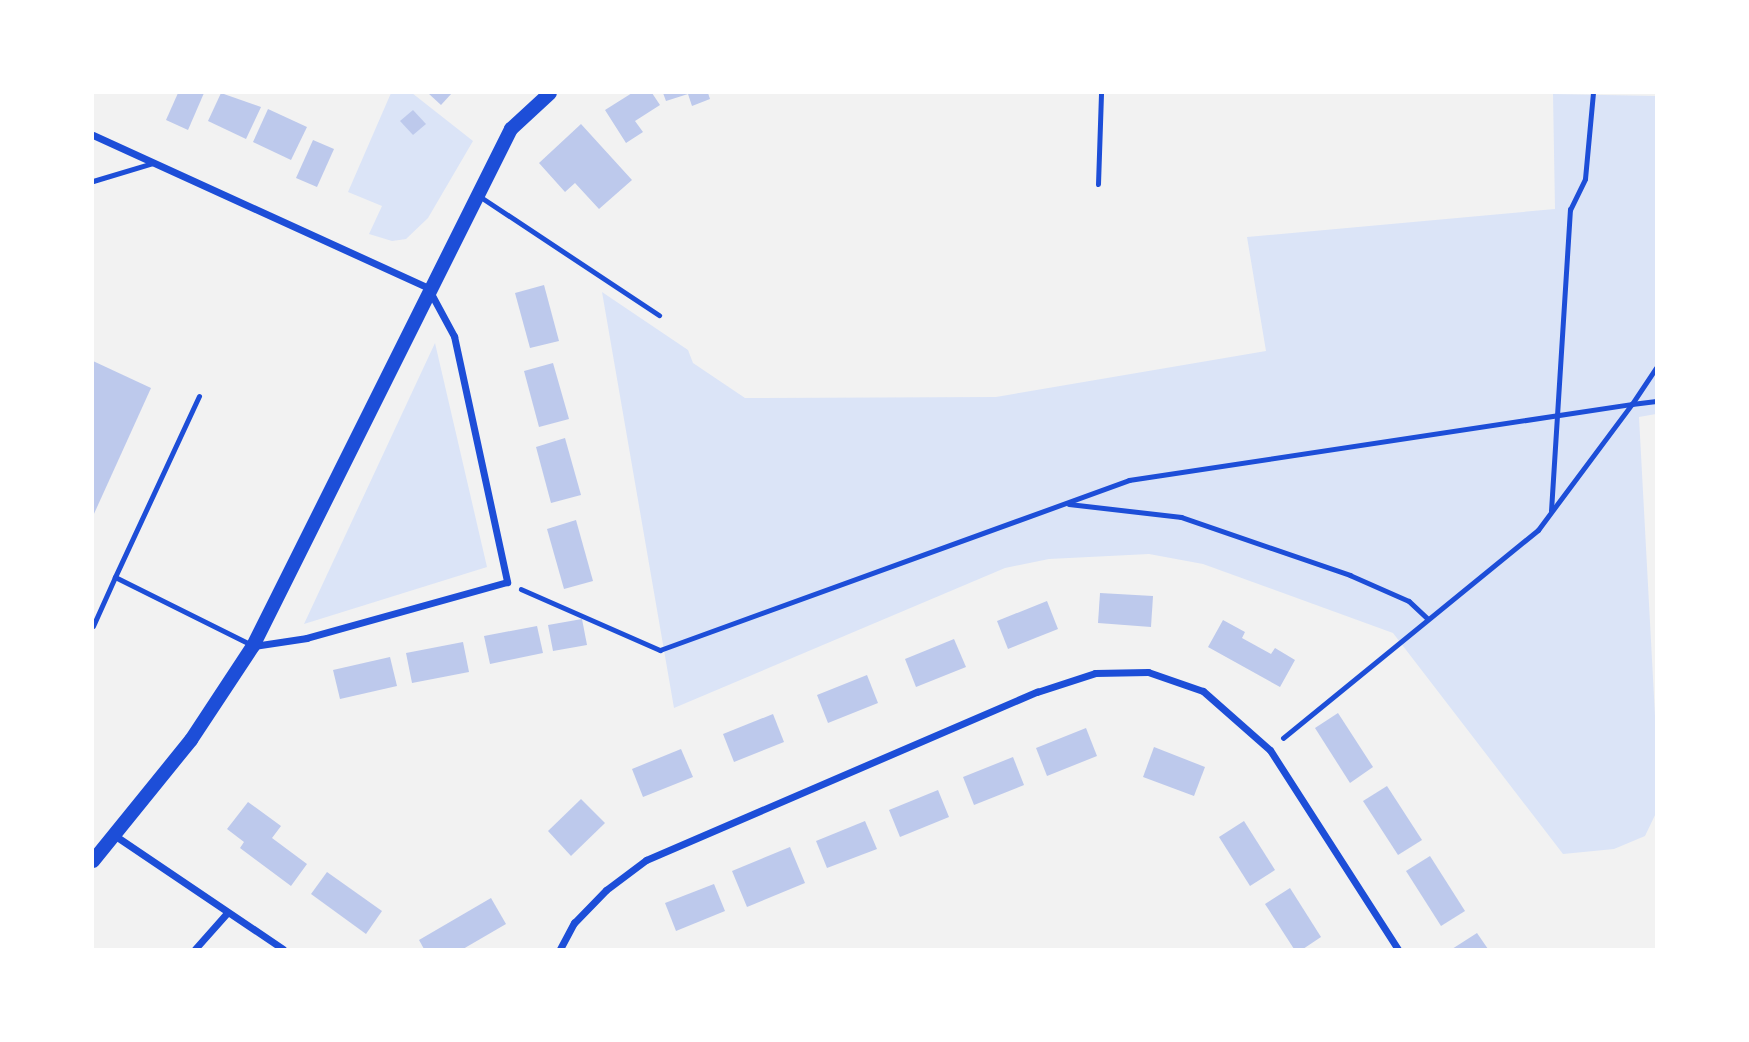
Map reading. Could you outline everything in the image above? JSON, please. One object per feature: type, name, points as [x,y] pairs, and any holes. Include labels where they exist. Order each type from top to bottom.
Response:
[{"type":"main road","points":[[93,861],[117,836],[191,740],[253,646],[428,288],[511,128],[550,93]]},
{"type":"street","points":[[93,135],[428,288],[454,336],[507,582],[307,638],[253,646]]},
{"type":"street","points":[[560,949],[590,907],[646,860],[1037,692],[1095,673],[1148,672],[1203,691],[1270,750],[1398,949]]},
{"type":"street","points":[[117,836],[283,949]]},
{"type":"street","points":[[195,949],[227,913]]},
{"type":"lane","points":[[1098,184],[1101,93]]},
{"type":"lane","points":[[93,181],[153,163]]},
{"type":"lane","points":[[477,194],[659,315]]},
{"type":"lane","points":[[93,626],[199,396]]},
{"type":"lane","points":[[115,577],[253,646]]},
{"type":"path","points":[[1551,512],[1570,211],[1585,179],[1593,93]]},
{"type":"path","points":[[1270,750],[1427,618],[1538,530],[1656,368]]},
{"type":"path","points":[[507,582],[660,650],[1129,480],[1656,401]]},
{"type":"path","points":[[1065,504],[1181,517],[1350,575],[1409,601],[1427,618]]},
{"type":"shaded area","points":[[391,93],[412,93],[473,141],[428,218],[406,239],[392,241],[369,234],[382,206],[348,192]]},
{"type":"shaded area","points":[[1553,94],[1656,96],[1656,414],[1639,417],[1656,734],[1656,813],[1645,836],[1614,849],[1563,854],[1393,633],[1203,564],[1149,554],[1049,559],[1005,568],[674,708],[602,292],[688,350],[693,363],[745,398],[996,397],[1266,351],[1247,237],[1555,209]]},
{"type":"shaded area","points":[[435,343],[487,567],[304,624]]},
{"type":"building","points":[[178,93],[204,93],[188,130],[166,120]]},
{"type":"building","points":[[221,93],[261,107],[246,139],[208,121]]},
{"type":"building","points":[[428,93],[452,93],[441,105]]},
{"type":"building","points":[[632,93],[652,93],[660,105],[635,121],[643,132],[626,143],[605,110]]},
{"type":"building","points":[[663,93],[708,93],[710,99],[692,106],[688,94],[666,101]]},
{"type":"building","points":[[268,109],[307,127],[291,160],[253,142]]},
{"type":"building","points":[[413,110],[426,124],[413,135],[400,121]]},
{"type":"building","points":[[581,124],[632,180],[599,209],[575,183],[565,192],[539,163]]},
{"type":"building","points":[[313,140],[334,149],[317,187],[296,178]]},
{"type":"building","points":[[544,285],[559,341],[530,348],[515,293]]},
{"type":"building","points":[[93,361],[151,388],[93,516]]},
{"type":"building","points":[[553,363],[569,419],[539,427],[524,371]]},
{"type":"building","points":[[565,438],[581,495],[551,503],[536,447]]},
{"type":"building","points":[[576,520],[593,581],[564,589],[547,529]]},
{"type":"building","points":[[1100,593],[1153,596],[1151,627],[1098,623]]},
{"type":"building","points":[[1047,601],[1058,629],[1008,649],[997,621]]},
{"type":"building","points":[[582,619],[587,645],[553,651],[548,625]]},
{"type":"building","points":[[1223,620],[1245,632],[1242,638],[1271,654],[1275,648],[1295,660],[1280,687],[1208,647]]},
{"type":"building","points":[[537,626],[543,653],[490,664],[484,636]]},
{"type":"building","points":[[954,639],[966,667],[916,687],[905,659]]},
{"type":"building","points":[[463,642],[469,672],[412,683],[406,653]]},
{"type":"building","points":[[390,657],[397,686],[340,699],[333,670]]},
{"type":"building","points":[[867,675],[878,703],[828,723],[817,695]]},
{"type":"building","points":[[1338,713],[1373,767],[1350,783],[1315,728]]},
{"type":"building","points":[[773,714],[784,742],[734,762],[723,734]]},
{"type":"building","points":[[1086,728],[1097,756],[1047,776],[1036,748]]},
{"type":"building","points":[[1154,747],[1205,767],[1194,796],[1143,777]]},
{"type":"building","points":[[681,749],[693,777],[643,797],[632,769]]},
{"type":"building","points":[[1013,757],[1024,785],[974,805],[963,777]]},
{"type":"building","points":[[1387,786],[1422,840],[1398,855],[1363,801]]},
{"type":"building","points":[[938,790],[949,817],[900,837],[889,810]]},
{"type":"building","points":[[581,799],[605,823],[571,856],[548,831]]},
{"type":"building","points":[[248,802],[281,826],[272,838],[307,864],[291,886],[240,848],[244,842],[227,829]]},
{"type":"building","points":[[865,821],[877,849],[827,868],[816,841]]},
{"type":"building","points":[[1244,821],[1275,870],[1250,886],[1219,837]]},
{"type":"building","points":[[790,847],[805,883],[747,907],[732,871]]},
{"type":"building","points":[[1430,856],[1465,911],[1441,926],[1406,871]]},
{"type":"building","points":[[327,872],[382,911],[366,934],[311,894]]},
{"type":"building","points":[[714,884],[725,911],[676,931],[665,903]]},
{"type":"building","points":[[1290,888],[1321,937],[1303,949],[1294,949],[1265,904]]},
{"type":"building","points":[[491,898],[506,924],[463,949],[424,949],[419,940]]},
{"type":"building","points":[[1477,933],[1488,949],[1452,949]]}]
